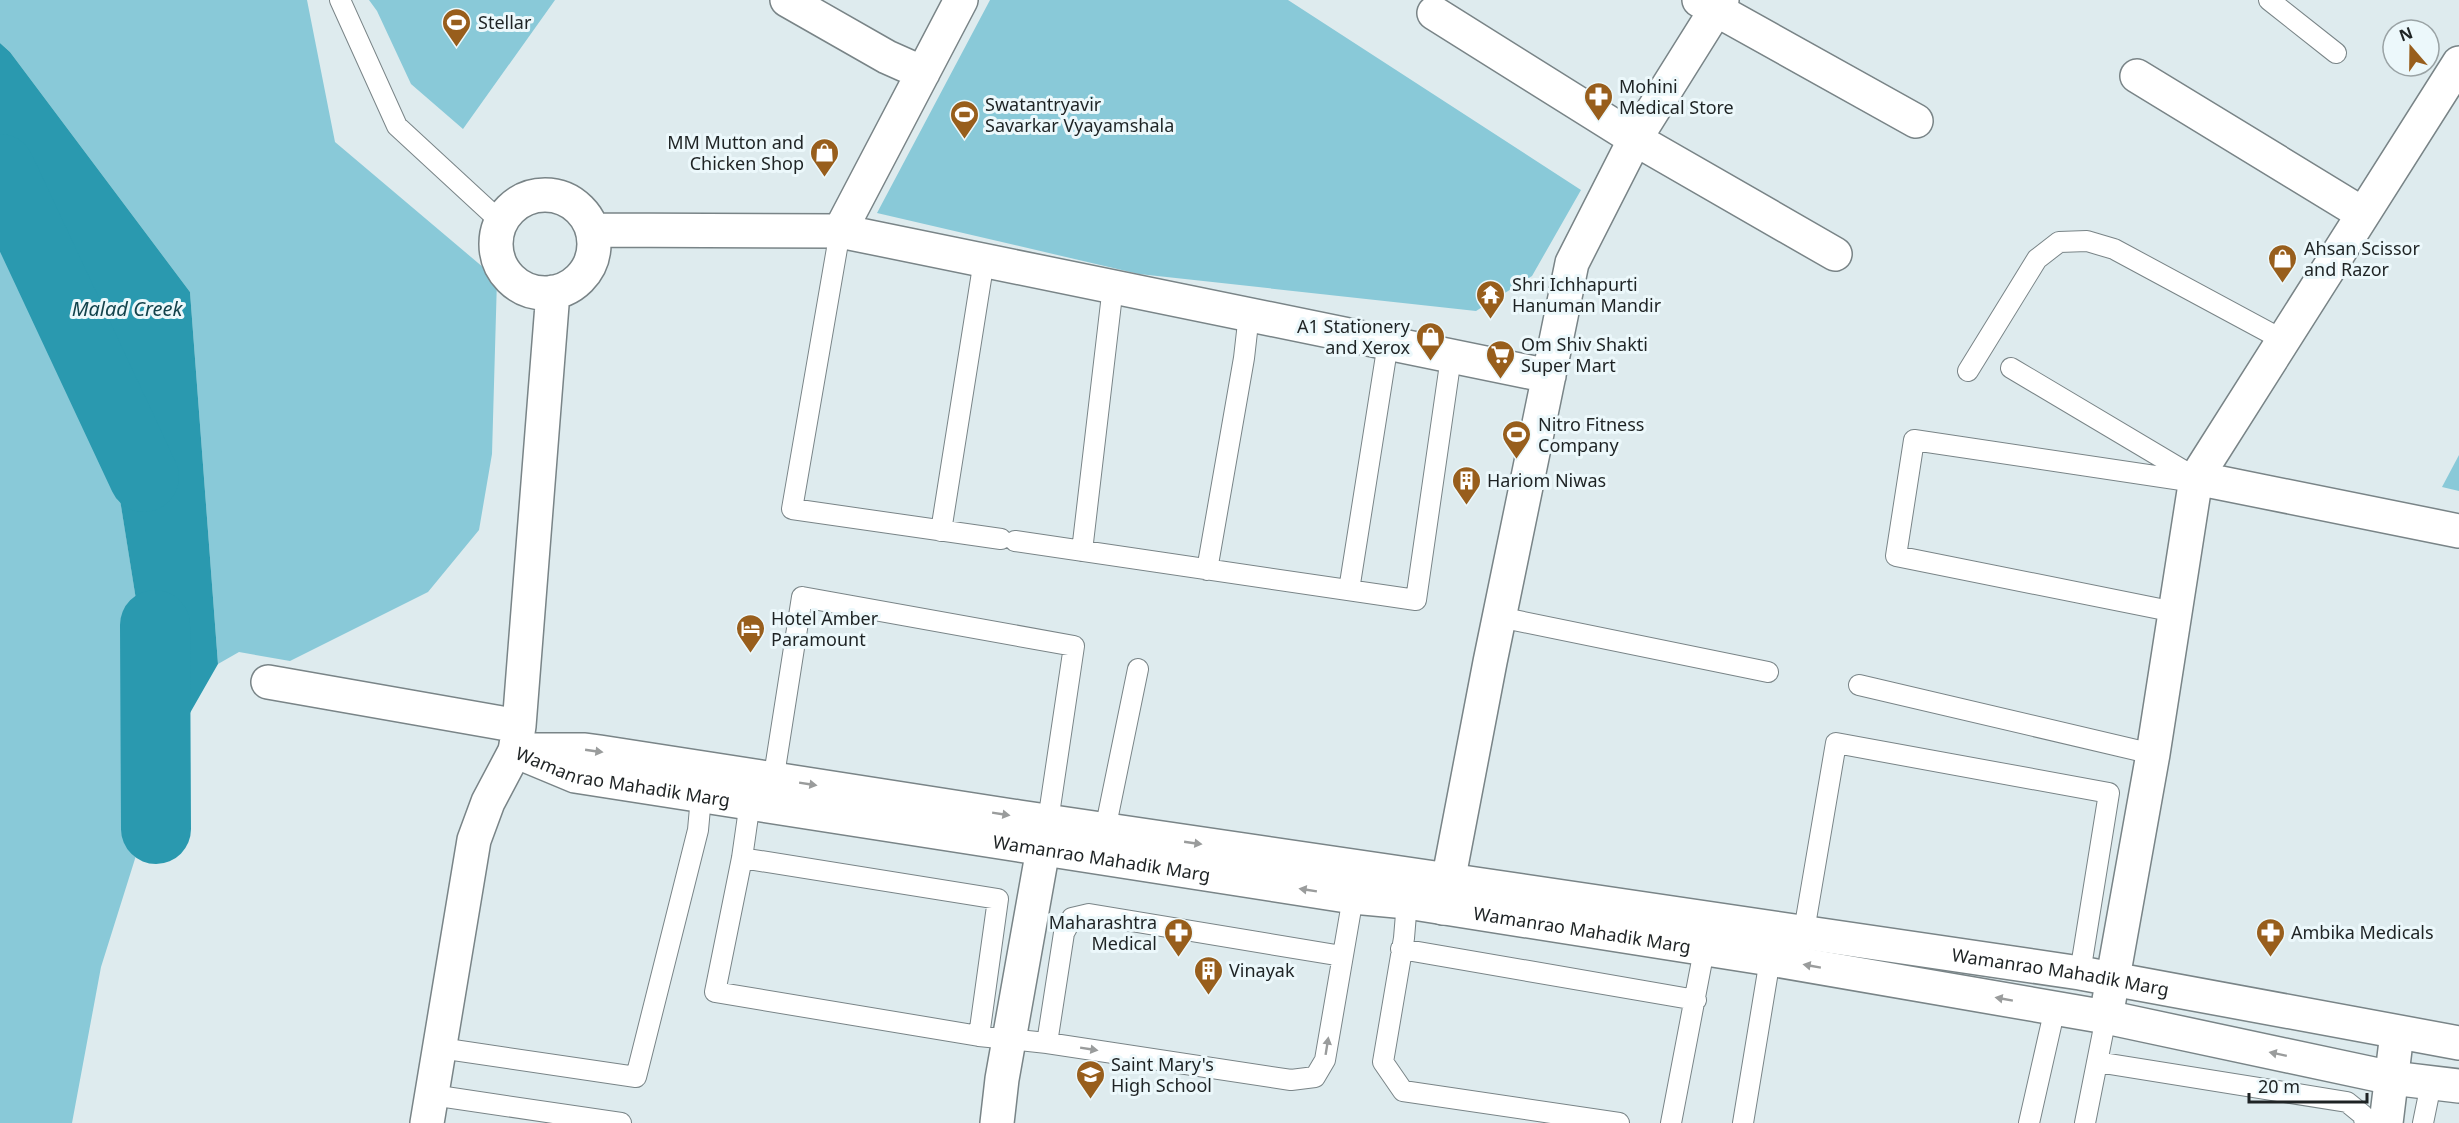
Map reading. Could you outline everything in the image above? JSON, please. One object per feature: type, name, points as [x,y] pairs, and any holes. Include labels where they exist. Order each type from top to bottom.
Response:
[{"type":"street","points":[[787,0],[887,57],[923,73]]},
{"type":"street","points":[[840,231],[961,0]]},
{"type":"street","points":[[1445,895],[1499,617],[1572,263],[1635,139],[1712,3],[1916,121]]},
{"type":"street","points":[[1434,13],[1635,139],[1835,254]]},
{"type":"street","points":[[2106,1017],[2152,754],[2196,480],[2459,63]]},
{"type":"street","points":[[2137,76],[2363,214]]},
{"type":"street","points":[[550,195],[571,202],[581,210],[593,230],[594,252],[583,275],[575,283],[553,292],[530,291],[510,278],[502,267],[496,246],[501,222],[516,204],[526,199],[550,195]]},
{"type":"street","points":[[593,230],[840,231],[1549,376]]},
{"type":"street","points":[[430,1109],[474,840],[488,802],[517,738],[553,292]]},
{"type":"street","points":[[2196,480],[2459,531]]},
{"type":"street","points":[[268,682],[517,738]]},
{"type":"street","name":"Wamanrao Mahadik Marg","points":[[517,738],[585,750],[764,795],[1046,835],[1353,897],[1407,902],[1445,895],[1804,931],[2113,978],[2459,1043]]},
{"type":"street","name":"Wamanrao Mahadik Marg","points":[[517,738],[575,776],[701,797],[764,795]]},
{"type":"street","name":"Wamanrao Mahadik Marg","points":[[1046,835],[1105,830],[1445,895],[1704,950],[1770,959],[2106,1017],[2392,1078],[2445,1085]]},
{"type":"street","points":[[997,1123],[995,1038],[1046,835]]},
{"type":"street","points":[[2386,1123],[2397,1033]]},
{"type":"lane","points":[[340,0],[397,126],[501,222]]},
{"type":"lane","points":[[2269,0],[2336,53]]},
{"type":"lane","points":[[840,231],[792,509],[1416,600],[1451,357]]},
{"type":"lane","points":[[1968,371],[2037,259],[2059,242],[2086,241],[2114,249],[2283,340]]},
{"type":"lane","points":[[941,531],[984,260]]},
{"type":"lane","points":[[1082,550],[1113,286]]},
{"type":"lane","points":[[1207,570],[1244,358],[1249,314]]},
{"type":"lane","points":[[1349,590],[1388,343]]},
{"type":"lane","points":[[2011,368],[2196,480]]},
{"type":"lane","points":[[2175,612],[1896,556],[1914,440],[2196,480]]},
{"type":"lane","points":[[1046,835],[1074,646],[802,597],[764,795],[742,858],[715,992],[995,1038],[1047,1043],[1291,1080],[1315,1077],[1325,1060],[1353,897]]},
{"type":"lane","points":[[1499,617],[1768,672]]},
{"type":"lane","points":[[1105,830],[1138,669]]},
{"type":"lane","points":[[1859,685],[2152,754]]},
{"type":"lane","points":[[1804,931],[1836,743],[2109,793],[2080,973]]},
{"type":"lane","points":[[440,1048],[636,1077],[698,830],[701,797]]},
{"type":"lane","points":[[742,858],[998,899],[995,1038]]},
{"type":"lane","points":[[1407,902],[1404,938],[1383,1062],[1403,1091],[1619,1123]]},
{"type":"lane","points":[[1047,1043],[1064,933],[1072,918],[1089,914],[1342,956]]},
{"type":"lane","points":[[1401,949],[1696,1000]]},
{"type":"lane","points":[[1671,1123],[1704,950]]},
{"type":"lane","points":[[1743,1123],[1770,959]]},
{"type":"lane","points":[[2029,1123],[2055,1008]]},
{"type":"lane","points":[[2085,1123],[2106,1017]]},
{"type":"lane","points":[[2097,1062],[2347,1102],[2363,1115],[2365,1123]]},
{"type":"lane","points":[[2423,1123],[2445,1085]]},
{"type":"lane","points":[[430,1109],[621,1123]]},
{"type":"shaded area","points":[[0,0],[307,0],[335,142],[497,279],[492,454],[479,530],[428,592],[290,661],[239,652],[218,664],[190,292],[10,52],[0,43]]},
{"type":"shaded area","name":"Stellar","points":[[369,0],[555,0],[463,129],[411,84],[377,11]]},
{"type":"shaded area","points":[[990,0],[1288,0],[1581,190],[1532,276],[1476,311],[1139,274],[877,213]]},
{"type":"shaded area","points":[[0,219],[101,380],[162,762],[156,792],[101,967],[72,1123],[0,1123]]},
{"type":"shaded area","points":[[2459,455],[2459,491],[2442,487]]},
{"type":"water","name":"Malad Creek","points":[[0,43],[10,52],[190,292],[218,664],[162,762],[101,381],[0,219]]},
{"type":"waterway","points":[[0,169],[144,477]]},
{"type":"waterway","points":[[155,625],[156,829]]},
{"type":"place","name":"Stellar","points":[[457,48]]},
{"type":"place","name":"Mohini Medical Store","points":[[1598,122]]},
{"type":"place","name":"Swatantryavir Savarkar Vyayamshala","points":[[964,140]]},
{"type":"place","name":"MM Mutton and Chicken Shop","points":[[825,178]]},
{"type":"place","name":"Ahsan Scissor and Razor","points":[[2283,284]]},
{"type":"place","name":"Shri Ichhapurti Hanuman Mandir","points":[[1491,320]]},
{"type":"place","name":"A1 Stationery and Xerox","points":[[1431,362]]},
{"type":"place","name":"Om Shiv Shakti Super Mart","points":[[1500,380]]},
{"type":"place","name":"Nitro Fitness Company","points":[[1517,460]]},
{"type":"place","name":"Hariom Niwas","points":[[1466,506]]},
{"type":"place","name":"Hotel Amber Paramount","points":[[750,654]]},
{"type":"place","name":"Maharashtra Medical","points":[[1178,958]]},
{"type":"place","name":"Ambika Medicals","points":[[2270,958]]},
{"type":"place","name":"Vinayak","points":[[1208,996]]},
{"type":"place","name":"Saint Mary's High School","points":[[1090,1100]]}]
